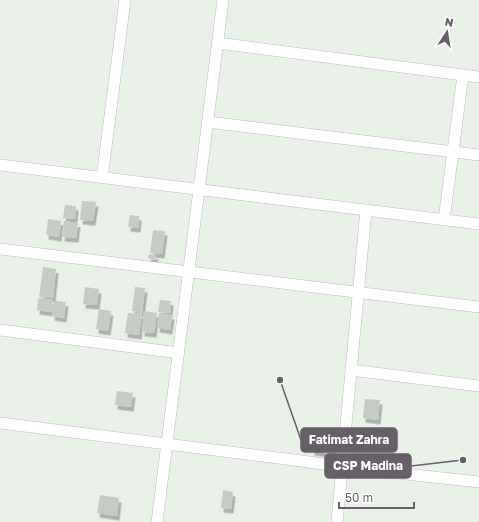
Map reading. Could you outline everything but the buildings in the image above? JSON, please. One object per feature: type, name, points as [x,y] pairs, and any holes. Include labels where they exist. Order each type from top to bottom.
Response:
[{"type":"street","points":[[102,178],[125,0]]},
{"type":"street","points":[[157,522],[224,0]]},
{"type":"street","points":[[218,43],[479,77]]},
{"type":"street","points":[[444,220],[463,75]]},
{"type":"street","points":[[208,122],[479,155]]},
{"type":"street","points":[[0,165],[479,224]]},
{"type":"street","points":[[337,522],[366,210]]},
{"type":"street","points":[[0,249],[479,307]]},
{"type":"street","points":[[0,330],[179,353]]},
{"type":"street","points":[[351,370],[479,386]]},
{"type":"street","points":[[0,423],[342,467],[479,482]]},
{"type":"place","name":"Fatimat Zahra","points":[[280,380]]},
{"type":"place","name":"CSP Madina","points":[[463,460]]}]
